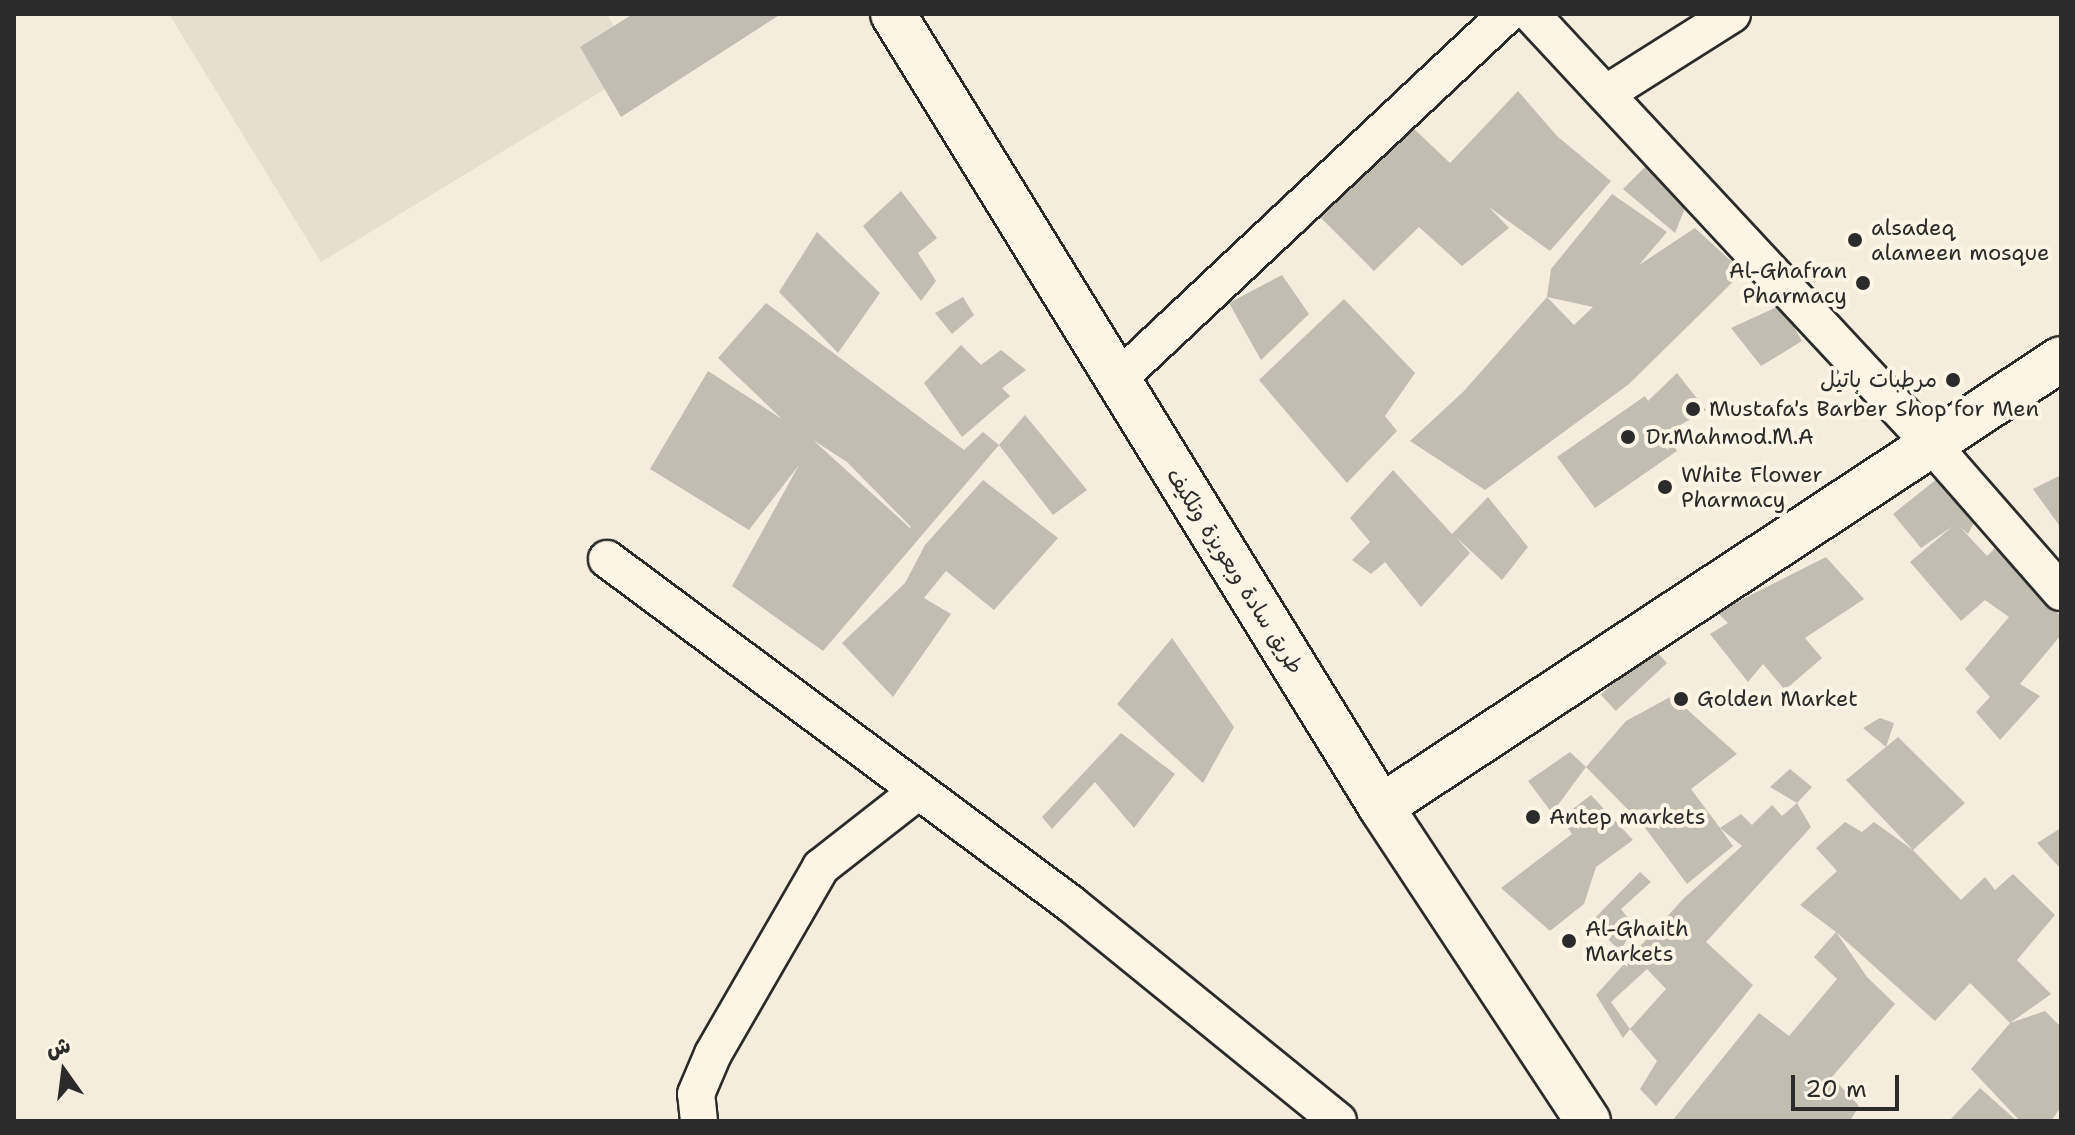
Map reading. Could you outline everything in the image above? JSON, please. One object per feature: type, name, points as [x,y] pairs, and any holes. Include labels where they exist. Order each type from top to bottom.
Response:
[{"type":"main road","name":"طريق سادة وبعويزة وتلكيف","points":[[893,14],[1381,807],[1588,1121]]},
{"type":"main road","points":[[1381,807],[2061,359]]},
{"type":"street","points":[[1117,380],[1507,14]]},
{"type":"street","points":[[1531,14],[1933,446],[2061,592]]},
{"type":"street","points":[[1607,93],[1732,14]]},
{"type":"street","points":[[607,559],[1071,904],[1338,1121]]},
{"type":"street","points":[[699,1121],[696,1094],[713,1054],[821,867],[917,792]]},
{"type":"shaded area","points":[[169,14],[607,14],[638,69],[321,262]]},
{"type":"building","points":[[633,14],[781,14],[621,117],[580,47]]},
{"type":"building","points":[[1518,91],[1557,136],[1611,181],[1550,251],[1489,207],[1509,228],[1462,266],[1419,227],[1374,271],[1321,218],[1410,125],[1450,163]]},
{"type":"building","points":[[1648,164],[1685,208],[1675,233],[1623,189]]},
{"type":"building","points":[[901,191],[937,238],[918,253],[936,281],[921,301],[863,226]]},
{"type":"building","points":[[1612,194],[1667,232],[1639,265],[1695,228],[1743,272],[1629,384],[1485,490],[1410,441],[1464,391],[1547,297],[1551,269]],"holes":[[[1547,297],[1593,307],[1574,325]]]},
{"type":"building","points":[[817,232],[880,293],[838,353],[779,292]]},
{"type":"building","points":[[1282,275],[1309,314],[1261,360],[1229,303]]},
{"type":"building","points":[[963,297],[974,315],[952,334],[935,313]]},
{"type":"building","points":[[1344,299],[1415,373],[1385,416],[1397,431],[1347,483],[1259,380]]},
{"type":"building","points":[[766,303],[964,450],[983,432],[999,445],[823,651],[732,586],[799,465],[749,530],[650,469],[708,371],[782,419],[718,358]],"holes":[[[813,440],[847,462],[911,527],[910,528]]]},
{"type":"building","points":[[1781,305],[1802,341],[1761,366],[1731,328]]},
{"type":"building","points":[[961,345],[981,365],[1001,350],[1026,370],[1002,388],[1010,396],[962,437],[924,383]]},
{"type":"building","points":[[1677,373],[1706,410],[1667,433],[1677,451],[1595,508],[1557,457],[1645,396],[1648,401]]},
{"type":"building","points":[[1025,415],[1087,490],[1053,515],[999,445]]},
{"type":"building","points":[[1393,470],[1452,534],[1488,497],[1528,547],[1502,580],[1456,537],[1470,553],[1421,607],[1385,562],[1371,574],[1352,560],[1370,542],[1350,518]]},
{"type":"building","points":[[1943,474],[1980,512],[1968,534],[1959,526],[1987,556],[1998,545],[2061,617],[2061,635],[2020,684],[2040,696],[2000,740],[1976,712],[1990,697],[1965,669],[2009,617],[1985,600],[1961,621],[1910,562],[1953,526],[1921,548],[1893,514]]},
{"type":"building","points":[[2061,475],[2061,528],[2033,489]]},
{"type":"building","points":[[983,480],[1058,538],[994,610],[946,571],[924,598],[951,614],[893,697],[842,643],[905,583],[925,545]]},
{"type":"building","points":[[1826,557],[1864,599],[1805,638],[1822,658],[1785,690],[1763,664],[1748,682],[1710,634],[1728,623],[1717,612]]},
{"type":"building","points":[[1172,638],[1234,727],[1203,783],[1117,704]]},
{"type":"building","points":[[1652,647],[1667,663],[1616,711],[1601,695]]},
{"type":"building","points":[[1672,696],[1737,754],[1691,789],[1733,846],[1687,884],[1643,825],[1586,767],[1626,721]]},
{"type":"building","points":[[1880,718],[1894,723],[1886,747],[1863,728]]},
{"type":"building","points":[[1121,733],[1175,774],[1134,828],[1095,782],[1052,829],[1042,817]]},
{"type":"building","points":[[1898,737],[1965,803],[1913,850],[1846,780]]},
{"type":"building","points":[[1570,752],[1586,767],[1552,813],[1528,781]]},
{"type":"building","points":[[1790,769],[1812,787],[1797,803],[1770,787]]},
{"type":"building","points":[[1591,795],[1633,840],[1596,867],[1584,904],[1550,931],[1501,888],[1572,834],[1561,818]]},
{"type":"building","points":[[1797,803],[1811,827],[1706,942],[1753,985],[1656,1106],[1640,1089],[1657,1061],[1630,1029],[1623,1038],[1596,995],[1683,899],[1742,846],[1720,828],[1741,814],[1752,825],[1772,805],[1782,816]],"holes":[[[1647,969],[1666,989],[1630,1029],[1611,1002]]]},
{"type":"building","points":[[1845,822],[1862,832],[1874,822],[1913,850],[1961,900],[1985,877],[1995,890],[2013,874],[2055,915],[2017,960],[2051,994],[2010,1023],[1970,983],[1935,1021],[1836,932],[1800,905],[1837,871],[1816,848]]},
{"type":"building","points":[[2061,828],[2061,869],[2037,843]]},
{"type":"building","points":[[1640,872],[1651,882],[1621,909],[1635,927],[1620,951],[1591,922]]},
{"type":"building","points":[[1836,932],[1867,977],[1895,1004],[1832,1077],[1859,1106],[1850,1121],[1672,1121],[1759,1013],[1789,1036],[1837,979],[1814,957]]},
{"type":"building","points":[[2045,1011],[2061,1027],[2061,1107],[2051,1121],[2020,1121],[1971,1069],[2010,1023]]},
{"type":"building","points":[[1980,1088],[2017,1121],[1949,1121]]},
{"type":"place","name":"alsadeq alameen mosque","points":[[1855,240]]},
{"type":"place","name":"Al-Ghafran Pharmacy","points":[[1863,283]]},
{"type":"place","name":"مرطبات باتيل","points":[[1953,380]]},
{"type":"place","name":"Mustafa's Barber Shop for Men","points":[[1693,409]]},
{"type":"place","name":"Dr.Mahmod.M.A","points":[[1628,437]]},
{"type":"place","name":"White Flower Pharmacy","points":[[1665,487]]},
{"type":"place","name":"Golden Market","points":[[1681,699]]},
{"type":"place","name":"Antep markets","points":[[1533,817]]},
{"type":"place","name":"Al-Ghaith Markets","points":[[1569,941]]}]
